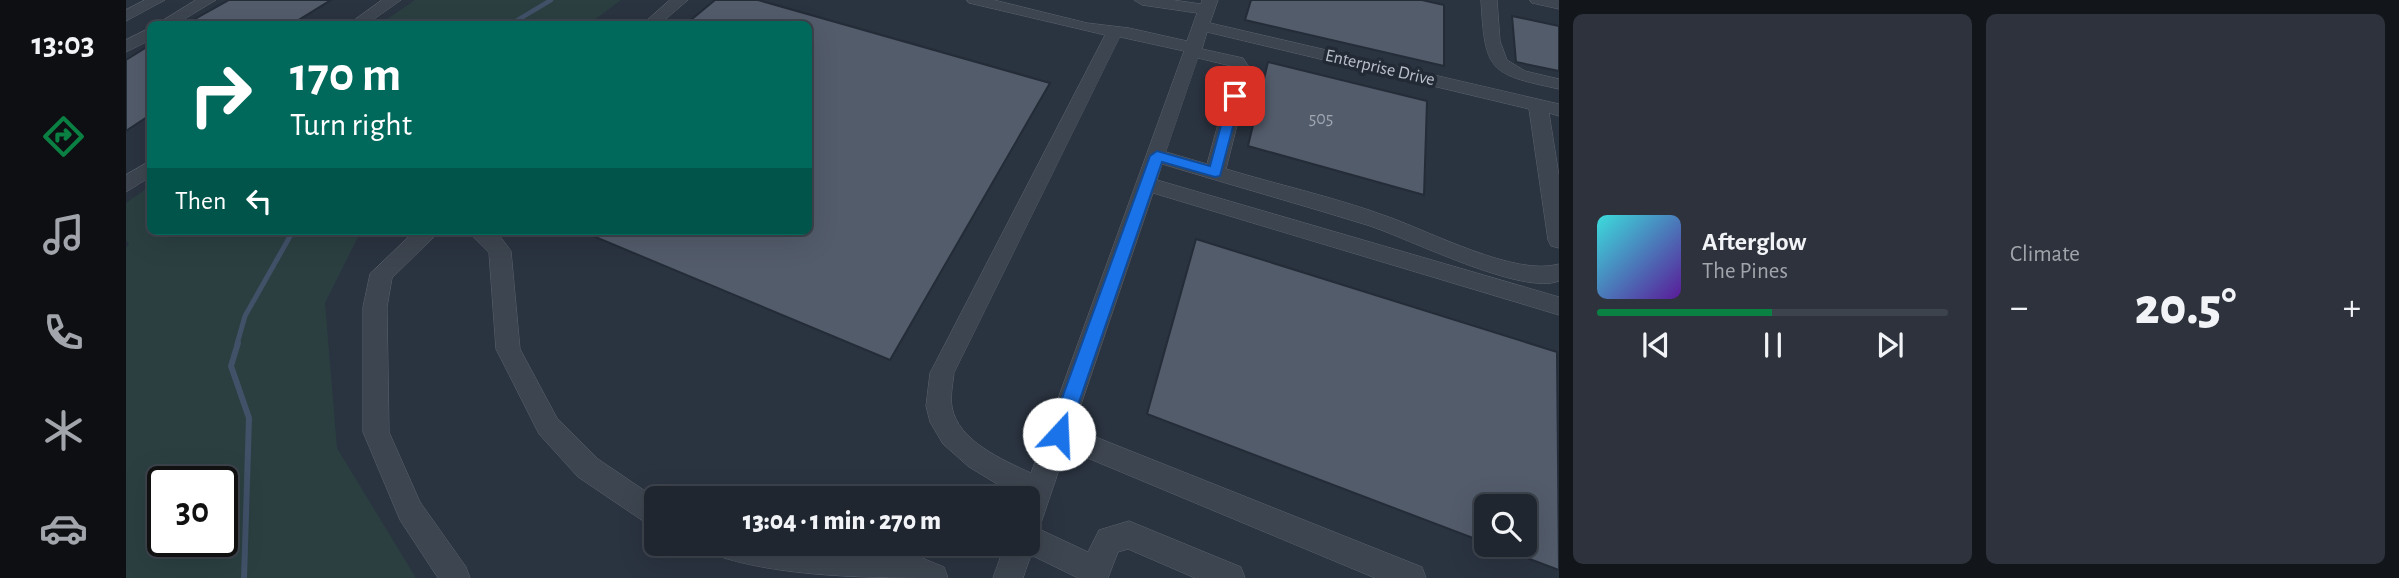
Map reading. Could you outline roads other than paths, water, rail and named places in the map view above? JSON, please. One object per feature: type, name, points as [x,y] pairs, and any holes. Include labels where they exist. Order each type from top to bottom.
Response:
[{"type":"street","points":[[126,16],[155,0]]},
{"type":"street","points":[[170,21],[208,0]]},
{"type":"street","points":[[362,21],[393,0]]},
{"type":"street","points":[[656,21],[680,0]]},
{"type":"street","points":[[975,0],[1114,33],[1129,33],[1237,62],[1242,70],[1215,173]]},
{"type":"street","points":[[1040,486],[1206,12],[1166,2],[1142,0]]},
{"type":"street","points":[[1489,0],[1493,53],[1500,66],[1519,76],[1559,85]]},
{"type":"street","points":[[1538,0],[1559,4]]},
{"type":"street","name":"Enterprise Drive","points":[[1206,12],[1559,110]]},
{"type":"street","points":[[1029,486],[978,459],[953,437],[939,408],[942,373],[1114,33]]},
{"type":"street","points":[[126,47],[147,35]]},
{"type":"street","points":[[1519,76],[1529,103],[1559,240]]},
{"type":"street","points":[[1157,156],[1378,221],[1446,250],[1521,272],[1547,277],[1559,272]]},
{"type":"street","points":[[126,185],[147,170]]},
{"type":"street","points":[[1147,184],[1559,306]]},
{"type":"street","points":[[425,235],[381,274],[375,307],[376,432],[410,511],[455,578]]},
{"type":"street","points":[[486,235],[500,251],[508,349],[548,426],[588,468],[644,506]]},
{"type":"street","points":[[1059,434],[1411,578]]},
{"type":"street","points":[[1040,545],[1094,574],[1109,540],[1129,535],[1230,578]]},
{"type":"street","points":[[772,556],[880,573],[900,565],[933,578]]},
{"type":"street","points":[[1008,578],[1016,556]]},
{"type":"waterway","points":[[516,21],[551,0]]},
{"type":"waterway","points":[[237,344],[245,316],[291,235]]},
{"type":"waterway","points":[[238,343],[231,366],[249,418],[244,578]]}]
